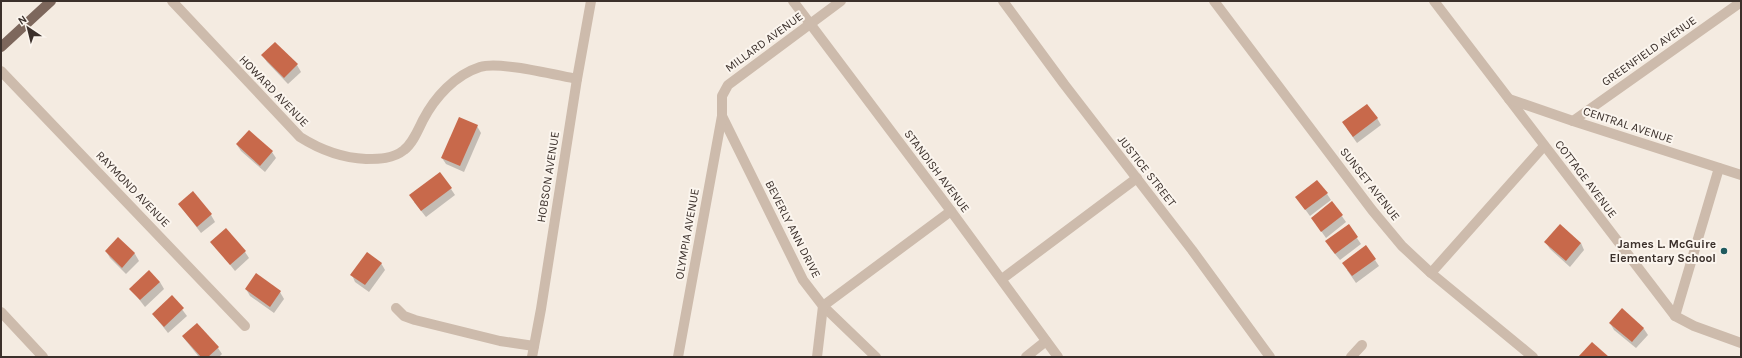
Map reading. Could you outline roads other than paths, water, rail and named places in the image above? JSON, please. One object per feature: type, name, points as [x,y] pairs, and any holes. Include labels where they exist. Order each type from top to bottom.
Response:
[{"type":"main road","points":[[2,43],[51,1]]},
{"type":"street","name":"HOWARD AVENUE","points":[[172,1],[300,137],[313,145],[358,158],[387,158],[404,150],[411,143],[429,108],[442,92],[457,80],[481,67],[497,66],[523,69],[577,79]]},
{"type":"street","name":"HOBSON AVENUE","points":[[532,357],[591,1]]},
{"type":"street","name":"STANDISH AVENUE","points":[[793,1],[1002,279],[1058,357]]},
{"type":"street","name":"MILLARD AVENUE","points":[[722,116],[722,96],[728,85],[841,1]]},
{"type":"street","name":"JUSTICE STREET","points":[[1003,1],[1064,84],[1192,250],[1270,357]]},
{"type":"street","name":"SUNSET AVENUE","points":[[1214,1],[1372,210],[1402,246],[1431,273],[1530,356]]},
{"type":"street","name":"COTTAGE AVENUE","points":[[1434,1],[1675,316],[1694,326],[1741,343]]},
{"type":"street","name":"GREENFIELD AVENUE","points":[[1573,121],[1741,2]]},
{"type":"street","name":"RAYMOND AVENUE","points":[[1,71],[245,326]]},
{"type":"street","name":"CENTRAL AVENUE","points":[[1509,99],[1741,175]]},
{"type":"street","name":"BEVERLY ANN DRIVE","points":[[722,116],[802,280],[823,306],[876,357]]},
{"type":"street","name":"OLYMPIA AVENUE","points":[[678,357],[722,116]]},
{"type":"street","points":[[1431,273],[1544,146]]},
{"type":"street","points":[[1675,316],[1719,168]]},
{"type":"street","points":[[1002,279],[1137,178]]},
{"type":"street","points":[[817,357],[823,306],[951,211]]},
{"type":"street","points":[[396,308],[404,316],[415,320],[500,341],[534,346]]},
{"type":"street","points":[[1,312],[43,357]]},
{"type":"street","points":[[1026,357],[1046,341]]},
{"type":"street","points":[[1352,357],[1362,345]]},
{"type":"place","name":"James L. McGuire Elementary School","points":[[1724,251]]}]
